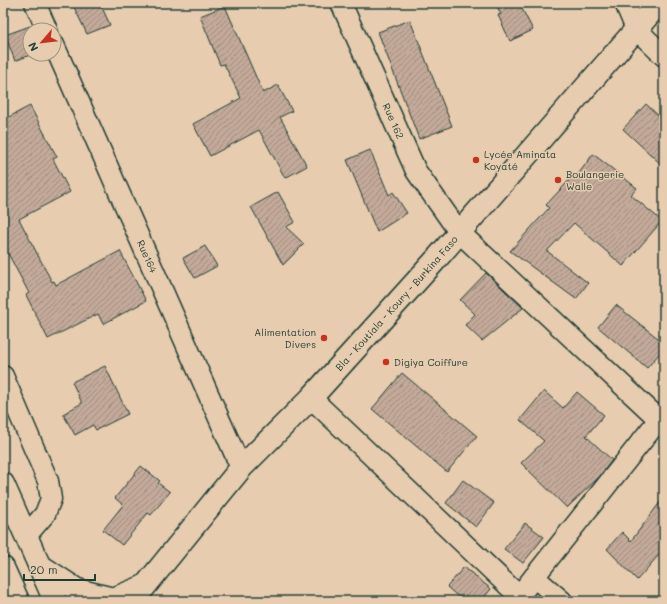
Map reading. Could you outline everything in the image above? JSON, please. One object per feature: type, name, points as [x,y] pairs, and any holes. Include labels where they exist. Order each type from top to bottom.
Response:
[{"type":"main road","name":"Bla - Koutiala - Koury - Burkina Faso","points":[[139,593],[241,468],[310,398],[432,264],[659,3]]},
{"type":"main road","points":[[3,484],[55,601]]},
{"type":"main road","points":[[39,565],[77,590],[114,599],[139,593]]},
{"type":"main road","points":[[3,568],[18,601]]},
{"type":"street","points":[[35,3],[43,22]]},
{"type":"street","name":"Rue 162","points":[[340,3],[416,171],[459,232],[662,419]]},
{"type":"street","points":[[625,3],[636,29],[664,56]]},
{"type":"street","name":"Rue164","points":[[62,62],[241,468]]},
{"type":"street","points":[[3,376],[48,481],[51,499],[45,514],[26,536]]},
{"type":"street","points":[[310,398],[519,596],[662,419]]},
{"type":"street","points":[[534,577],[562,601]]},
{"type":"building","points":[[72,3],[100,3],[110,25],[87,34]]},
{"type":"building","points":[[495,3],[519,3],[533,30],[510,41],[498,15],[501,14]]},
{"type":"building","points":[[225,6],[263,93],[278,85],[292,111],[280,117],[307,166],[285,178],[259,130],[210,156],[193,124],[241,98],[224,64],[220,65],[200,16]]},
{"type":"building","points":[[410,20],[452,126],[419,139],[378,32]]},
{"type":"building","points":[[22,29],[22,58],[15,61],[5,35]]},
{"type":"building","points":[[646,104],[664,121],[664,167],[623,129]]},
{"type":"building","points":[[30,106],[57,157],[53,159],[70,192],[19,219],[52,282],[54,281],[56,285],[120,251],[146,301],[103,324],[98,314],[48,339],[26,295],[29,293],[3,244],[3,120]]},
{"type":"building","points":[[370,150],[389,195],[393,192],[407,213],[377,232],[347,160]]},
{"type":"building","points":[[593,154],[637,188],[631,195],[662,221],[623,266],[574,223],[547,251],[588,283],[576,299],[510,251],[549,208],[546,205],[575,174],[577,176]]},
{"type":"building","points":[[278,192],[295,222],[286,227],[304,244],[283,265],[251,207]]},
{"type":"building","points":[[205,246],[217,266],[195,278],[183,258]]},
{"type":"building","points":[[486,273],[523,308],[482,341],[465,325],[475,314],[460,300]]},
{"type":"building","points":[[616,305],[664,343],[664,348],[647,368],[598,327]]},
{"type":"building","points":[[105,366],[128,414],[96,430],[93,425],[75,435],[63,414],[82,403],[72,382]]},
{"type":"building","points":[[402,373],[477,436],[447,472],[372,409]]},
{"type":"building","points":[[544,391],[563,408],[577,392],[604,415],[586,436],[612,460],[600,476],[567,508],[521,463],[544,441],[520,420]]},
{"type":"building","points":[[141,466],[160,481],[158,483],[170,492],[151,515],[148,513],[122,545],[103,530],[123,505],[115,498]]},
{"type":"building","points":[[463,480],[494,503],[476,527],[446,503]]},
{"type":"building","points":[[664,497],[664,549],[637,580],[607,549],[622,532],[631,541]]},
{"type":"building","points":[[525,523],[544,537],[523,563],[504,549]]},
{"type":"building","points":[[464,567],[491,589],[481,601],[463,601],[447,587]]},
{"type":"place","name":"Lycée Aminata Koyaté","points":[[476,160]]},
{"type":"place","name":"Boulangerie Walle","points":[[558,180]]},
{"type":"place","name":"Alimentation Divers","points":[[324,338]]},
{"type":"place","name":"Digiya Coiffure","points":[[386,362]]}]
